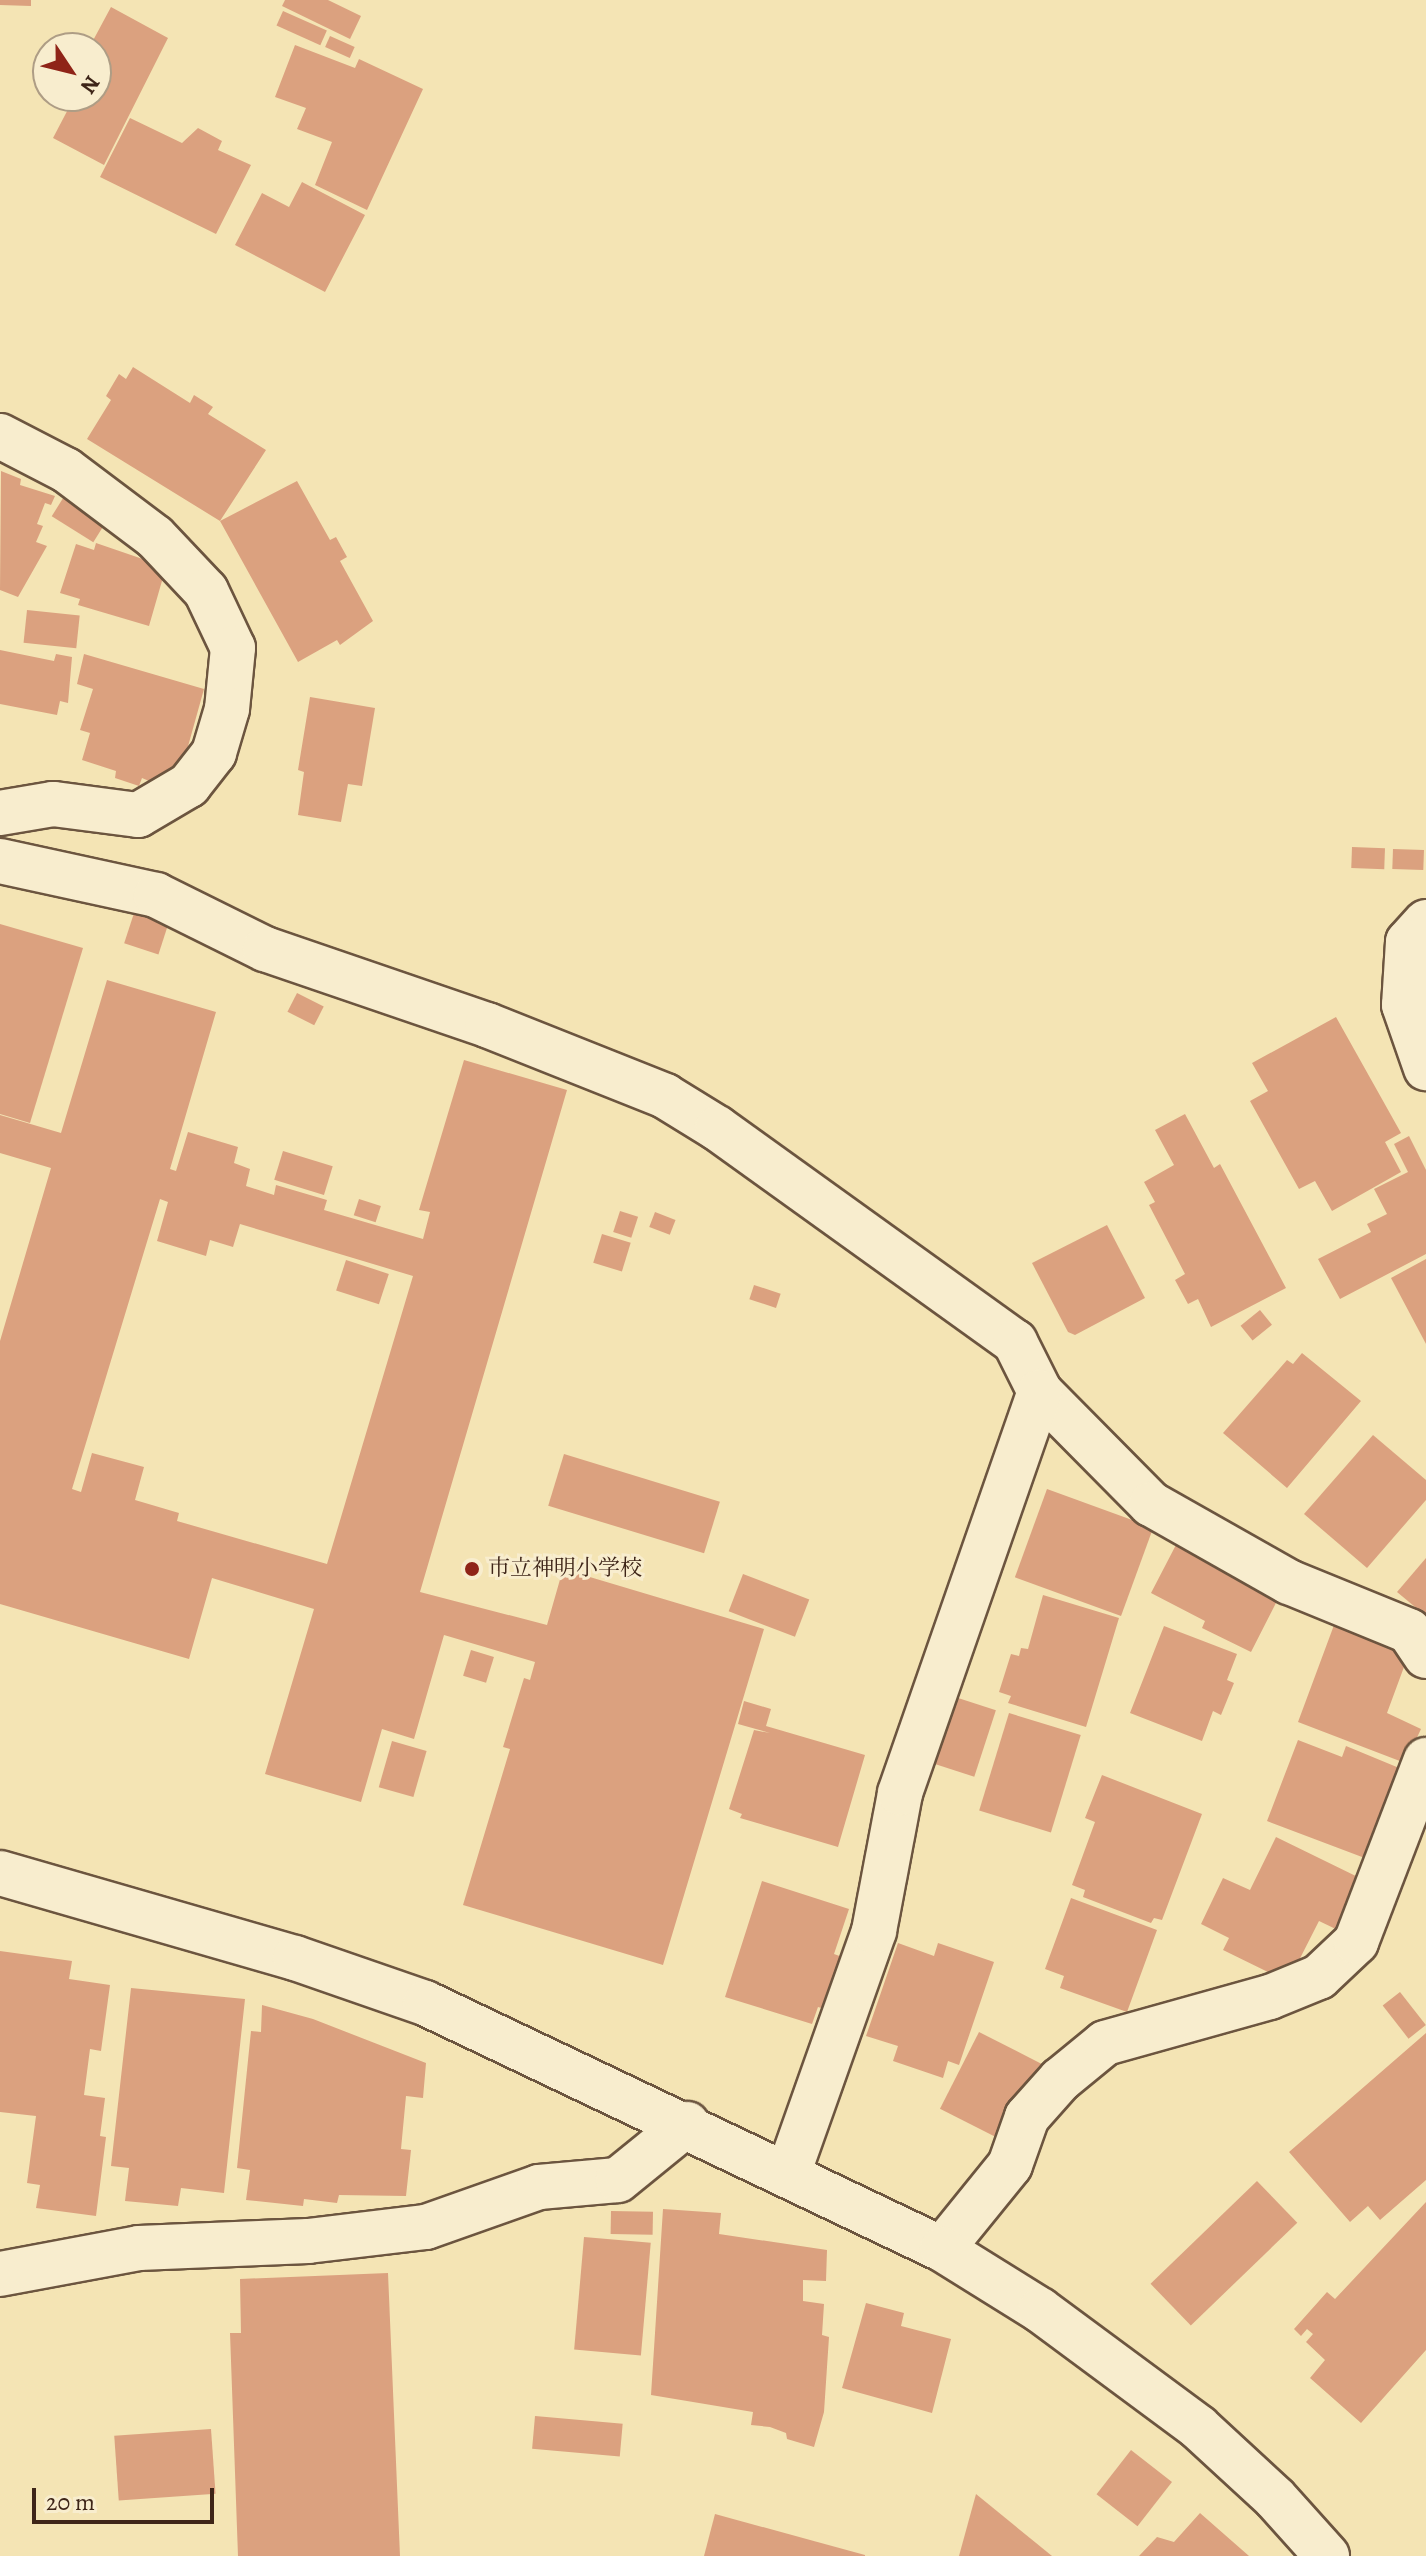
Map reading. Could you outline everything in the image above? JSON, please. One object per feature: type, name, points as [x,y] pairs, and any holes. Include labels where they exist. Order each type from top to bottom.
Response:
[{"type":"street","points":[[0,436],[66,470],[155,537],[206,591],[233,648],[227,709],[214,753],[189,785],[138,815],[53,804],[0,813]]},
{"type":"street","points":[[0,861],[156,895],[265,949],[487,1025],[665,1096],[743,1146],[1015,1342],[1040,1392],[1151,1504],[1289,1582],[1409,1631],[1426,1656]]},
{"type":"street","points":[[1426,922],[1408,942],[1404,1005],[1426,1068]]},
{"type":"street","points":[[788,2174],[874,1931],[900,1793],[1040,1392]]},
{"type":"street","points":[[942,2249],[1010,2165],[1027,2117],[1060,2080],[1105,2043],[1270,1997],[1319,1977],[1356,1942],[1426,1760]]},
{"type":"street","points":[[0,1873],[295,1958],[425,2003],[687,2124],[942,2249],[1040,2310],[1198,2427],[1275,2498],[1327,2556]]},
{"type":"street","points":[[0,2274],[139,2248],[308,2241],[426,2227],[539,2187],[618,2180],[687,2124]]},
{"type":"building","points":[[0,0],[31,0],[31,6],[0,5]]},
{"type":"building","points":[[285,0],[328,0],[361,16],[350,39],[282,6]]},
{"type":"building","points":[[111,7],[168,38],[104,165],[53,138],[67,112],[112,112],[112,32],[98,32]]},
{"type":"building","points":[[283,11],[327,31],[320,45],[276,26]]},
{"type":"building","points":[[330,36],[355,47],[350,58],[325,47]]},
{"type":"building","points":[[295,45],[355,68],[359,59],[423,89],[367,210],[315,185],[332,142],[297,129],[306,108],[275,97]]},
{"type":"building","points":[[130,118],[182,143],[198,128],[222,141],[218,150],[251,165],[216,234],[100,177]]},
{"type":"building","points":[[302,182],[365,215],[325,292],[235,245],[262,193],[289,207]]},
{"type":"building","points":[[133,367],[190,403],[194,395],[213,407],[208,414],[266,450],[220,521],[87,439],[111,400],[106,396],[119,374],[126,379]]},
{"type":"building","points":[[1,471],[21,479],[20,485],[55,496],[51,505],[45,503],[37,524],[43,526],[36,542],[47,546],[18,597],[0,590]]},
{"type":"building","points":[[297,481],[330,540],[336,537],[347,557],[340,561],[373,621],[340,645],[337,640],[298,662],[220,521]]},
{"type":"building","points":[[65,495],[107,521],[93,542],[52,516]]},
{"type":"building","points":[[96,543],[166,567],[149,626],[78,605],[80,599],[60,593],[76,544],[94,550]]},
{"type":"building","points":[[27,610],[80,616],[76,648],[24,643]]},
{"type":"building","points":[[0,650],[54,661],[56,654],[72,657],[68,703],[60,701],[57,715],[0,704]]},
{"type":"building","points":[[84,654],[204,689],[180,775],[163,787],[142,778],[139,786],[115,778],[116,771],[82,760],[90,733],[80,730],[93,689],[77,684]]},
{"type":"building","points":[[310,697],[375,708],[362,786],[348,784],[341,822],[298,815],[304,772],[298,770]]},
{"type":"building","points":[[1352,847],[1385,848],[1384,869],[1351,868]]},
{"type":"building","points":[[1393,849],[1424,850],[1423,870],[1392,869]]},
{"type":"building","points":[[135,910],[169,921],[158,954],[124,943]]},
{"type":"building","points":[[0,924],[83,948],[30,1123],[0,1114]]},
{"type":"building","points":[[107,980],[216,1012],[170,1169],[176,1171],[188,1132],[238,1147],[234,1163],[250,1169],[246,1186],[274,1195],[276,1185],[327,1200],[324,1210],[423,1239],[430,1212],[419,1210],[464,1060],[567,1090],[420,1592],[547,1625],[563,1569],[764,1629],[663,1965],[463,1905],[510,1749],[503,1747],[524,1678],[530,1680],[535,1662],[444,1635],[414,1739],[382,1729],[361,1802],[265,1774],[314,1609],[212,1578],[189,1659],[0,1604],[0,1341],[51,1168],[0,1153],[0,1115],[61,1133]],"holes":[[[160,1199],[168,1202],[157,1241],[206,1256],[210,1240],[233,1247],[240,1224],[413,1276],[327,1564],[177,1521],[179,1513],[135,1500],[144,1467],[92,1453],[81,1492],[72,1489]]]},
{"type":"building","points":[[297,993],[324,1007],[314,1025],[287,1012]]},
{"type":"building","points":[[1336,1017],[1401,1133],[1385,1142],[1401,1172],[1332,1211],[1315,1181],[1299,1189],[1250,1101],[1268,1091],[1252,1063]]},
{"type":"building","points":[[1185,1114],[1214,1168],[1220,1164],[1286,1288],[1211,1327],[1198,1299],[1188,1304],[1175,1280],[1185,1274],[1149,1205],[1155,1202],[1144,1182],[1174,1165],[1155,1130]]},
{"type":"building","points":[[1409,1136],[1426,1170],[1426,1254],[1340,1299],[1318,1259],[1371,1232],[1367,1224],[1387,1214],[1374,1189],[1408,1172],[1394,1144]]},
{"type":"building","points":[[283,1151],[333,1166],[324,1195],[274,1180]]},
{"type":"building","points":[[359,1199],[381,1206],[376,1222],[354,1215]]},
{"type":"building","points":[[620,1211],[638,1217],[631,1238],[613,1232]]},
{"type":"building","points":[[655,1212],[676,1220],[670,1235],[649,1227]]},
{"type":"building","points":[[1107,1225],[1145,1298],[1075,1335],[1068,1332],[1032,1263]]},
{"type":"building","points":[[602,1234],[631,1243],[622,1271],[593,1263]]},
{"type":"building","points":[[1426,1259],[1426,1344],[1391,1278]]},
{"type":"building","points":[[346,1260],[389,1274],[379,1304],[336,1290]]},
{"type":"building","points":[[754,1285],[781,1294],[776,1308],[749,1299]]},
{"type":"building","points":[[1260,1310],[1272,1325],[1253,1340],[1241,1326]]},
{"type":"building","points":[[1302,1353],[1361,1401],[1287,1488],[1223,1433],[1287,1360],[1293,1364]]},
{"type":"building","points":[[1373,1435],[1426,1480],[1426,1500],[1367,1568],[1304,1514]]},
{"type":"building","points":[[564,1454],[720,1502],[704,1553],[548,1506]]},
{"type":"building","points":[[1047,1489],[1153,1528],[1121,1616],[1015,1577]]},
{"type":"building","points":[[1178,1541],[1281,1593],[1251,1652],[1202,1628],[1205,1621],[1151,1593]]},
{"type":"building","points":[[1426,1558],[1426,1616],[1397,1592]]},
{"type":"building","points":[[743,1574],[809,1599],[795,1637],[729,1611]]},
{"type":"building","points":[[1043,1595],[1119,1618],[1086,1727],[1008,1703],[1011,1696],[999,1692],[1011,1654],[1019,1656],[1021,1648],[1028,1649]]},
{"type":"building","points":[[1337,1617],[1411,1648],[1387,1713],[1421,1729],[1405,1763],[1298,1722]]},
{"type":"building","points":[[1164,1626],[1237,1654],[1227,1680],[1234,1683],[1221,1715],[1213,1711],[1202,1741],[1130,1713]]},
{"type":"building","points":[[471,1650],[494,1657],[486,1683],[463,1676]]},
{"type":"building","points":[[955,1697],[996,1710],[974,1777],[933,1764]]},
{"type":"building","points":[[744,1701],[771,1709],[766,1726],[865,1755],[838,1847],[740,1818],[742,1814],[729,1809],[754,1730],[770,1733],[738,1724]]},
{"type":"building","points":[[1009,1713],[1081,1735],[1051,1832],[979,1811]]},
{"type":"building","points":[[1298,1740],[1342,1757],[1346,1746],[1404,1770],[1370,1860],[1267,1821]]},
{"type":"building","points":[[392,1741],[427,1751],[413,1797],[379,1787]]},
{"type":"building","points":[[1102,1775],[1202,1814],[1162,1920],[1154,1918],[1151,1923],[1083,1897],[1085,1890],[1072,1885],[1095,1822],[1085,1818]]},
{"type":"building","points":[[1276,1837],[1366,1881],[1342,1932],[1319,1921],[1288,1982],[1223,1950],[1229,1938],[1201,1924],[1223,1878],[1250,1890]]},
{"type":"building","points":[[762,1881],[849,1909],[834,1954],[845,1958],[828,2010],[818,2007],[812,2024],[725,1997]]},
{"type":"building","points":[[1071,1898],[1157,1930],[1127,2012],[1060,1988],[1064,1976],[1045,1969]]},
{"type":"building","points":[[898,1943],[934,1956],[938,1943],[994,1962],[959,2065],[948,2061],[943,2078],[893,2061],[898,2046],[866,2036]]},
{"type":"building","points":[[0,1951],[72,1961],[69,1979],[110,1985],[101,2051],[90,2049],[84,2095],[105,2098],[100,2136],[106,2137],[96,2216],[36,2208],[40,2185],[27,2183],[36,2116],[0,2112]]},
{"type":"building","points":[[131,1988],[245,1999],[224,2193],[181,2188],[178,2206],[125,2201],[129,2168],[111,2166]]},
{"type":"building","points":[[1400,1992],[1426,2025],[1409,2039],[1383,2006]]},
{"type":"building","points":[[262,2005],[313,2019],[426,2063],[423,2098],[406,2096],[401,2149],[411,2150],[406,2196],[339,2195],[337,2203],[304,2199],[303,2206],[246,2200],[250,2170],[237,2168],[251,2031],[261,2032]]},
{"type":"building","points":[[979,2032],[1048,2067],[1009,2144],[940,2109]]},
{"type":"building","points":[[1426,2033],[1426,2180],[1380,2220],[1368,2206],[1350,2222],[1289,2152]]},
{"type":"building","points":[[1257,2181],[1297,2223],[1191,2326],[1151,2284]]},
{"type":"building","points":[[1426,2202],[1426,2350],[1361,2423],[1310,2378],[1325,2360],[1306,2342],[1313,2334],[1307,2329],[1301,2336],[1294,2329],[1327,2292],[1335,2299]]},
{"type":"building","points":[[663,2209],[721,2213],[719,2234],[827,2250],[826,2281],[803,2280],[803,2301],[824,2304],[822,2335],[829,2337],[824,2412],[814,2447],[787,2439],[786,2433],[770,2427],[751,2425],[753,2412],[651,2395]]},
{"type":"building","points":[[611,2211],[653,2212],[653,2235],[611,2234]]},
{"type":"building","points":[[584,2237],[651,2243],[641,2355],[574,2350]]},
{"type":"building","points":[[388,2273],[400,2556],[238,2556],[230,2333],[241,2333],[240,2279]]},
{"type":"building","points":[[866,2303],[904,2313],[901,2326],[951,2339],[932,2413],[842,2388]]},
{"type":"building","points":[[535,2416],[623,2424],[620,2457],[532,2449]]},
{"type":"building","points":[[211,2429],[216,2494],[119,2501],[114,2436]]},
{"type":"building","points":[[1131,2450],[1172,2482],[1137,2526],[1097,2494]]},
{"type":"building","points":[[976,2494],[1052,2556],[959,2556]]},
{"type":"building","points":[[1200,2513],[1249,2556],[1139,2556],[1157,2537],[1174,2542]]},
{"type":"building","points":[[715,2514],[865,2555],[865,2556],[704,2556]]},
{"type":"place","name":"市立神明小学校","points":[[472,1569]]}]
